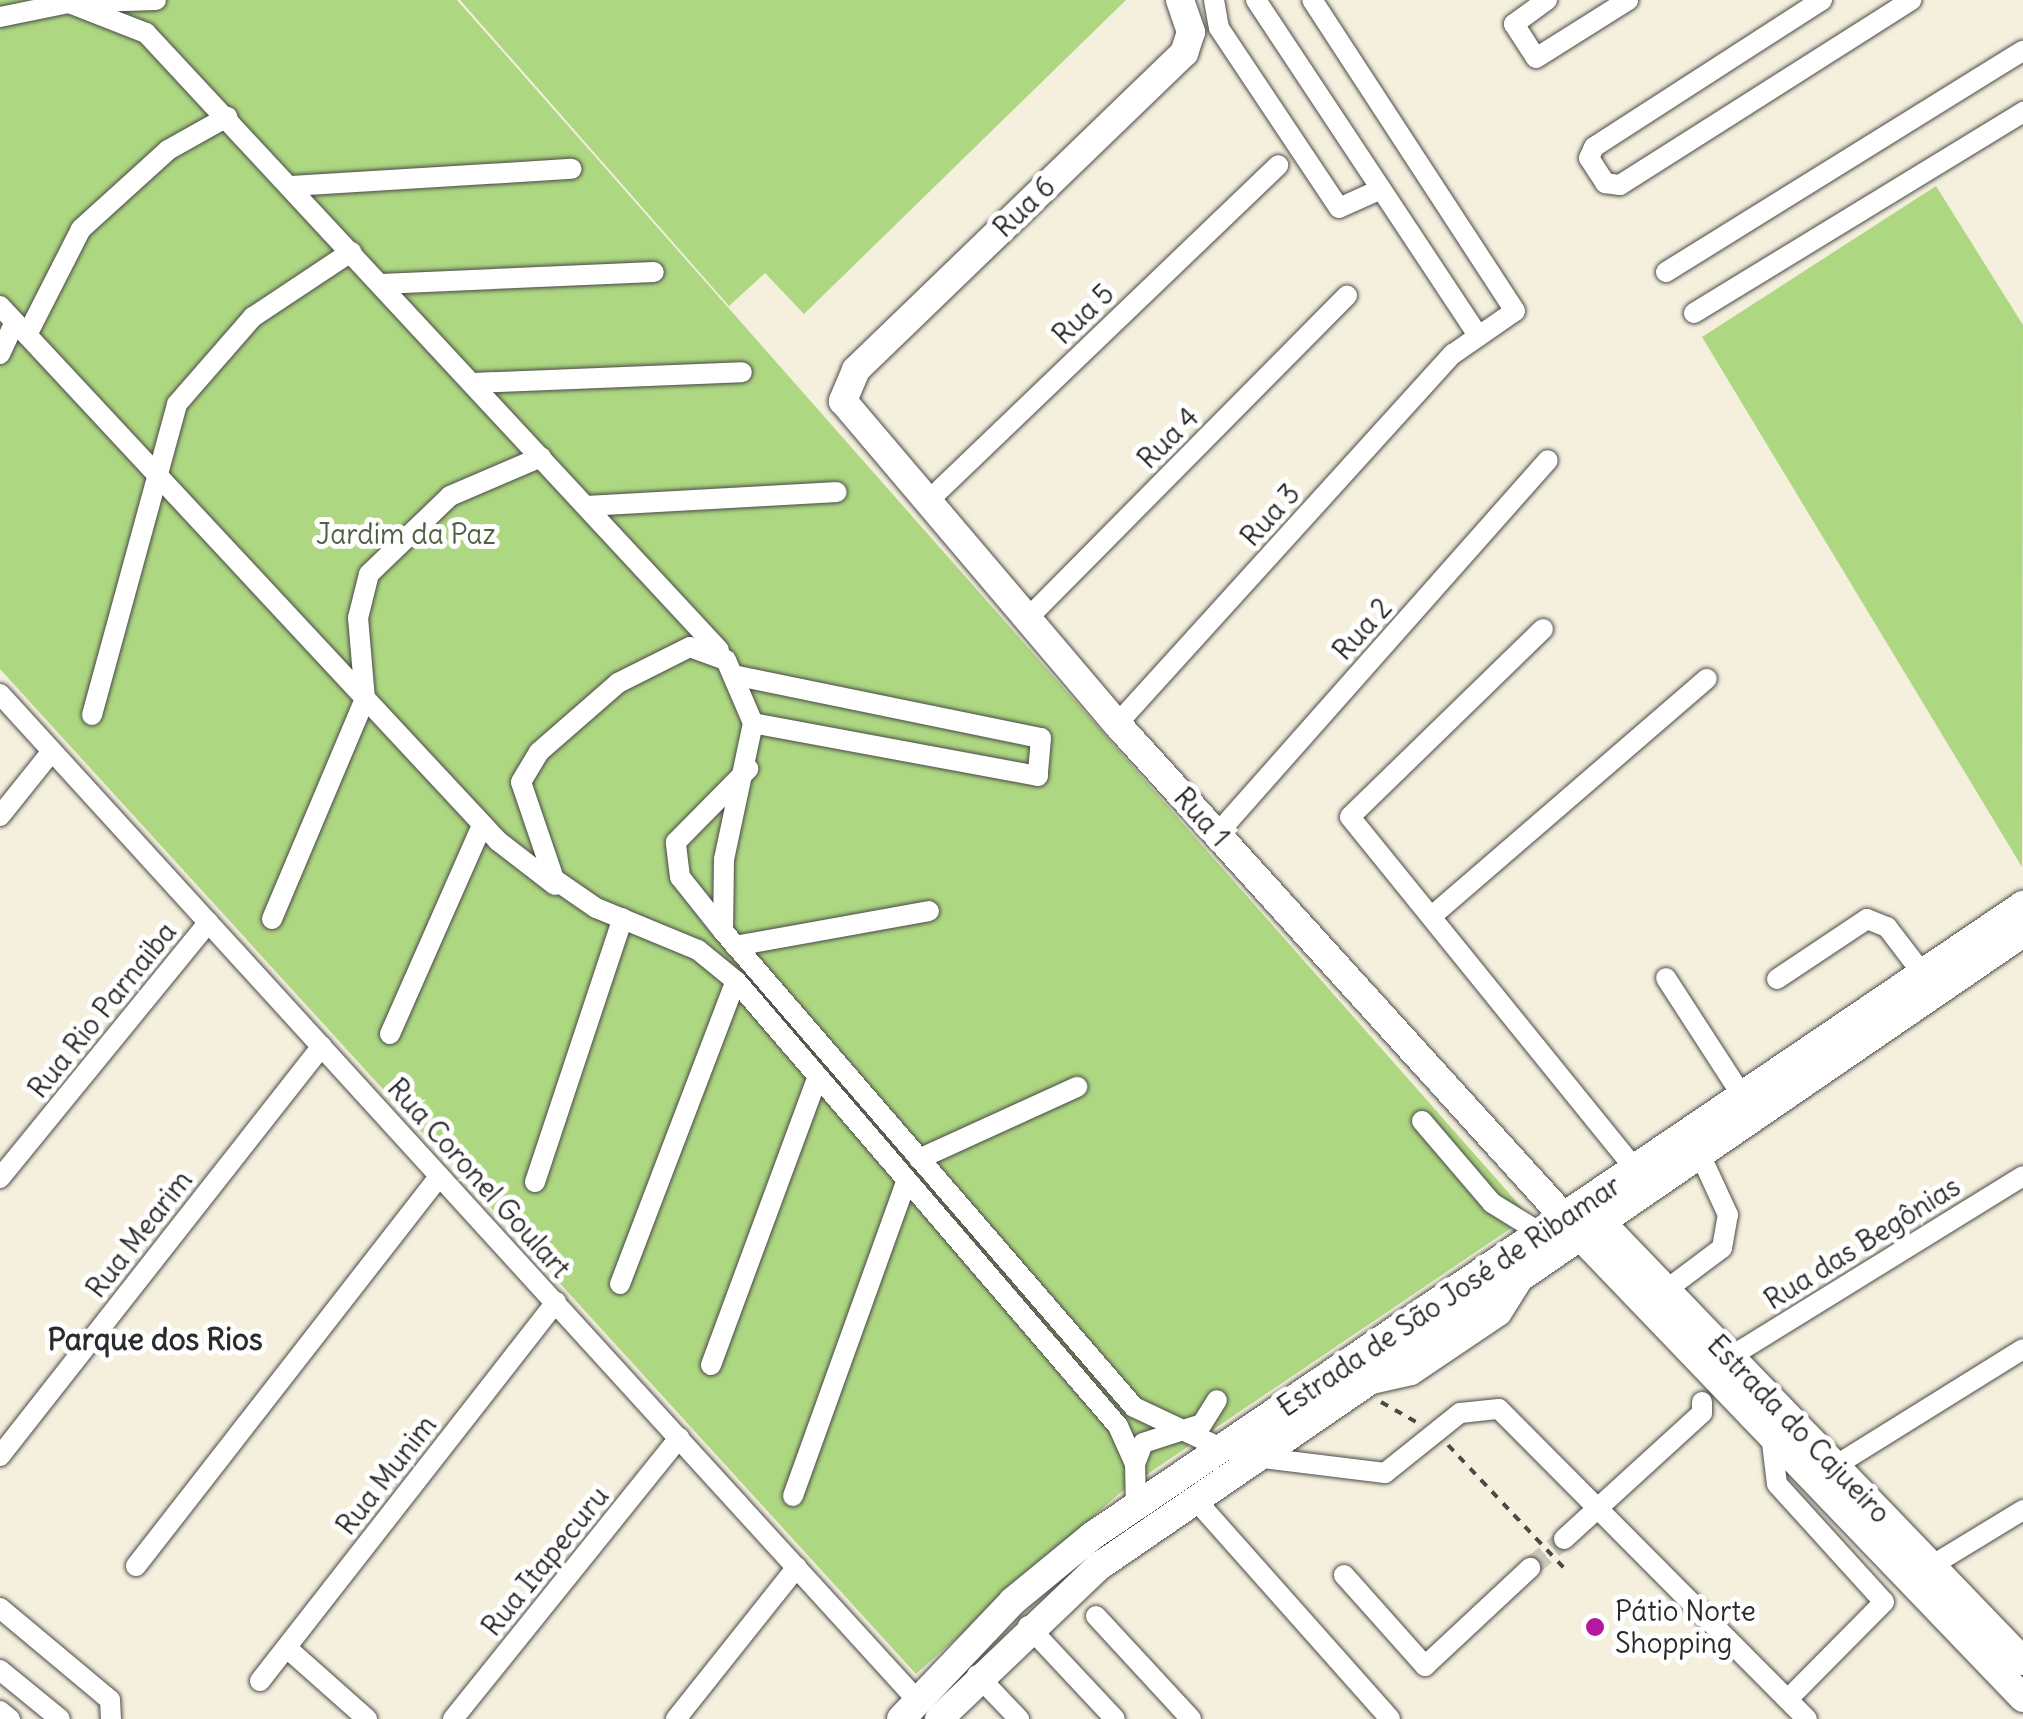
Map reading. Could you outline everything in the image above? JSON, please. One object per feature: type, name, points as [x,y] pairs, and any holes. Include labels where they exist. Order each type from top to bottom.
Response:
[{"type":"main road","name":"Rua 6","points":[[846,410],[842,393],[856,370],[1184,52],[1191,32],[1180,0]]},
{"type":"main road","name":"Rua 1","points":[[846,410],[1117,724],[1582,1225]]},
{"type":"main road","name":"Estrada de São José de Ribamar","points":[[939,1719],[976,1675],[1028,1626],[1194,1498],[1528,1271],[1582,1225],[1636,1170],[2023,906]]},
{"type":"main road","name":"Estrada de São José de Ribamar","points":[[909,1709],[1013,1601],[1136,1507],[1542,1234],[1582,1225],[1700,1154],[2021,938]]},
{"type":"main road","name":"Estrada do Cajueiro","points":[[1582,1225],[1666,1290],[1730,1357],[1779,1426],[1835,1466],[2023,1661]]},
{"type":"main road","name":"Estrada do Cajueiro","points":[[1582,1225],[1779,1426],[2023,1698]]},
{"type":"street","points":[[1,16],[69,4],[156,0]]},
{"type":"street","points":[[1214,0],[1219,28],[1339,208],[1381,189]]},
{"type":"street","points":[[1256,0],[1381,189],[1472,340]]},
{"type":"street","name":"Rua 3","points":[[1117,724],[1472,340],[1514,306],[1312,0]]},
{"type":"street","points":[[1546,0],[1514,24],[1536,58],[1628,0]]},
{"type":"street","points":[[1822,0],[1594,147],[1589,158],[1605,183],[1620,185],[1911,0]]},
{"type":"street","points":[[69,4],[146,33],[587,506],[732,668],[753,723],[750,768],[724,860],[729,938]]},
{"type":"street","points":[[1666,272],[2023,51]]},
{"type":"street","points":[[1694,313],[2023,112]]},
{"type":"street","points":[[0,354],[21,328],[81,229],[168,150],[226,117]]},
{"type":"street","name":"Rua 5","points":[[926,503],[1278,164]]},
{"type":"street","points":[[290,186],[570,169]]},
{"type":"street","points":[[92,716],[153,471],[201,368],[287,290],[351,252]]},
{"type":"street","points":[[381,284],[654,272]]},
{"type":"street","name":"Rua 4","points":[[1027,619],[1347,296]]},
{"type":"street","points":[[0,306],[482,824],[570,894],[693,947],[736,982],[1118,1426],[1136,1464]]},
{"type":"street","points":[[473,383],[742,372]]},
{"type":"street","points":[[272,919],[366,698],[358,618],[369,574],[450,496],[541,457]]},
{"type":"street","name":"Rua 2","points":[[1217,834],[1548,460]]},
{"type":"street","points":[[587,506],[837,492]]},
{"type":"street","points":[[1543,629],[1351,812],[1636,1170]]},
{"type":"street","points":[[570,894],[526,815],[521,782],[530,765],[643,668],[704,646],[732,668],[1041,738],[1038,776],[753,723]]},
{"type":"street","points":[[1432,916],[1707,678]]},
{"type":"street","name":"Rua Coronel Goulart","points":[[0,694],[797,1566],[909,1709]]},
{"type":"street","points":[[0,816],[52,751]]},
{"type":"street","points":[[750,768],[676,842],[680,876],[729,938],[1134,1407],[1173,1432],[1222,1449]]},
{"type":"street","points":[[390,1034],[482,824]]},
{"type":"street","points":[[729,938],[929,911]]},
{"type":"street","points":[[535,1182],[622,918]]},
{"type":"street","points":[[1777,980],[1867,919],[1887,927],[1922,974]]},
{"type":"street","name":"Rua Rio Parnaiba","points":[[0,1178],[209,922]]},
{"type":"street","points":[[1666,978],[1743,1097]]},
{"type":"street","points":[[620,1284],[736,982]]},
{"type":"street","name":"Rua Mearim","points":[[0,1456],[322,1046]]},
{"type":"street","points":[[711,1365],[817,1079]]},
{"type":"street","points":[[919,1159],[1077,1086]]},
{"type":"street","points":[[1422,1122],[1492,1203],[1542,1234]]},
{"type":"street","points":[[1666,1290],[1722,1248],[1728,1215],[1700,1154]]},
{"type":"street","points":[[136,1566],[440,1176]]},
{"type":"street","name":"Rua das Begônias","points":[[1730,1357],[2023,1176]]},
{"type":"street","points":[[792,1496],[906,1182]]},
{"type":"street","name":"Rua Munim","points":[[260,1682],[556,1302]]},
{"type":"street","points":[[1835,1466],[2023,1349]]},
{"type":"street","points":[[1136,1507],[1136,1464],[1142,1443],[1202,1424],[1217,1400]]},
{"type":"street","points":[[1564,1539],[1702,1413],[1702,1402]]},
{"type":"street","points":[[1254,1457],[1385,1473],[1470,1409],[1499,1409],[1807,1719]]},
{"type":"street","points":[[1779,1426],[1777,1484],[1882,1595],[1884,1610],[1788,1700]]},
{"type":"street","name":"Rua Itapecuru","points":[[453,1719],[680,1438]]},
{"type":"street","points":[[1194,1498],[1390,1719]]},
{"type":"street","points":[[1931,1566],[2023,1510]]},
{"type":"street","points":[[676,1719],[797,1566]]},
{"type":"street","points":[[1344,1575],[1425,1666],[1530,1568]]},
{"type":"street","points":[[0,1608],[110,1700],[111,1719]]},
{"type":"street","points":[[1096,1616],[1191,1719]]},
{"type":"street","points":[[1028,1626],[1114,1719]]},
{"type":"street","points":[[287,1648],[367,1719]]},
{"type":"street","points":[[0,1670],[60,1719]]},
{"type":"street","points":[[976,1675],[1019,1719]]},
{"type":"street","points":[[0,1711],[10,1719]]},
{"type":"path","points":[[1355,1387],[1438,1434],[1564,1568]]},
{"type":"green space","name":"Jardim da Paz","points":[[0,0],[457,0],[1529,1216],[1121,1492],[916,1674],[0,669]]},
{"type":"green space","points":[[460,0],[1126,0],[804,314],[765,273],[729,306]]},
{"type":"green space","points":[[1936,186],[2023,325],[2022,867],[1702,337]]},
{"type":"tunnel","points":[[1530,1568],[1564,1539]]},
{"type":"place","name":"Pátio Norte Shopping","points":[[1595,1627]]},
{"type":"district","name":"Parque dos Rios","points":[[155,1339]]}]
